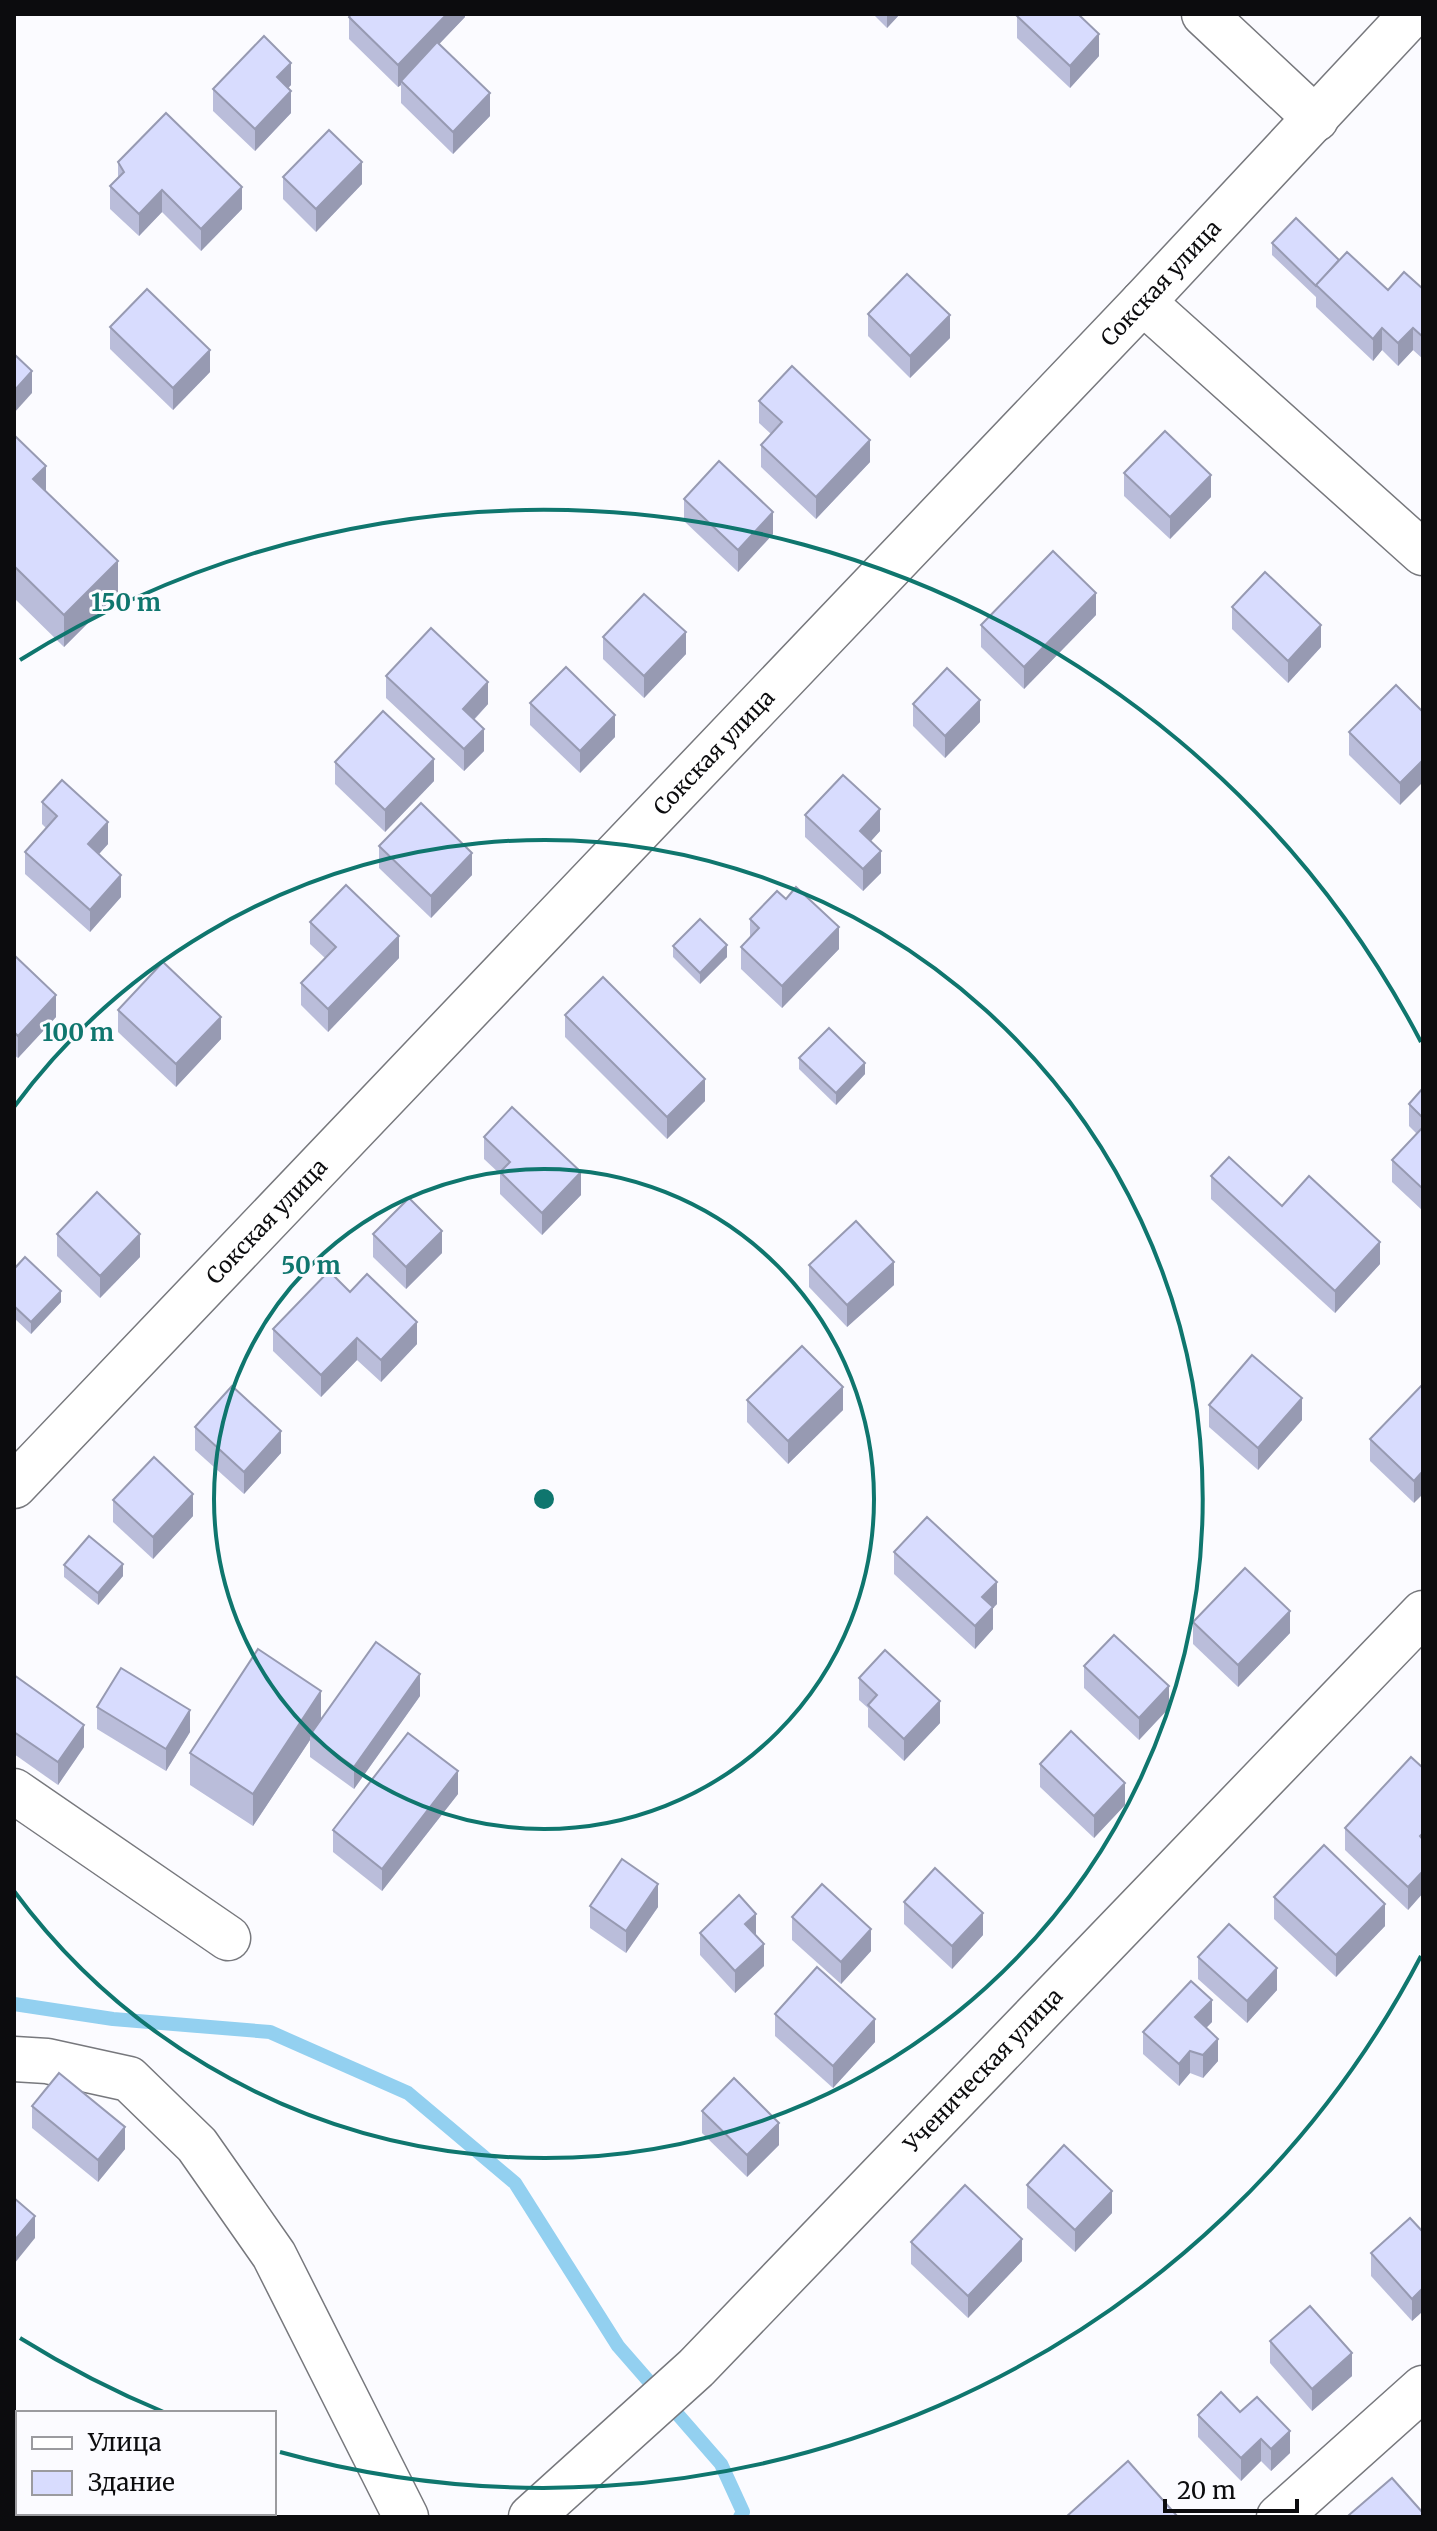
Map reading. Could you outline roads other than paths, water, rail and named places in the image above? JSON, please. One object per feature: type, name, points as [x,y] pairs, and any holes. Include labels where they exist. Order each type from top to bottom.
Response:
[{"type":"street","points":[[1204,14],[1316,119]]},
{"type":"street","name":"Сокская улица","points":[[14,1486],[1143,302],[1412,14]]},
{"type":"street","points":[[1143,302],[1423,553]]},
{"type":"street","name":"Ученическая улица","points":[[531,2517],[685,2378],[1423,1613]]},
{"type":"street","points":[[14,1791],[228,1938]]},
{"type":"street","points":[[14,2059],[47,2061],[129,2079],[197,2145],[274,2255],[406,2517]]},
{"type":"street","points":[[1279,2517],[1423,2388]]},
{"type":"waterway","points":[[14,2004],[113,2019],[270,2032],[408,2093],[515,2183],[618,2346],[721,2464],[743,2512],[740,2517]]}]
